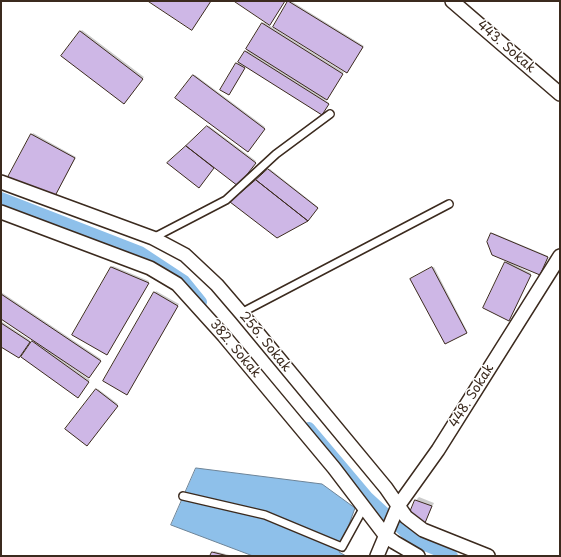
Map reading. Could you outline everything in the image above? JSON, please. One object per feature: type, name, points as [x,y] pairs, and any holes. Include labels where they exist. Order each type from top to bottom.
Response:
[{"type":"street","name":"443. Sokak","points":[[452,1],[560,94]]},
{"type":"street","name":"256. Sokak","points":[[1,182],[153,238],[185,255],[217,285],[241,313],[386,488],[397,508],[406,517],[423,530],[488,556]]},
{"type":"street","name":"382. Sokak","points":[[1,212],[150,268],[177,284],[224,336],[386,532],[418,556]]},
{"type":"street","name":"448. Sokak","points":[[377,556],[397,508],[438,450],[560,256]]},
{"type":"lane","points":[[153,238],[226,200],[276,154],[330,114]]},
{"type":"lane","points":[[241,313],[449,204]]},
{"type":"lane","points":[[183,496],[265,514],[342,547],[364,507]]},
{"type":"water","points":[[196,468],[322,484],[355,508],[339,552],[346,556],[253,556],[171,525]]},
{"type":"building","points":[[148,1],[211,1],[192,30]]},
{"type":"building","points":[[234,1],[285,1],[270,25]]},
{"type":"building","points":[[288,1],[363,47],[347,73],[273,27]]},
{"type":"building","points":[[262,23],[343,74],[327,100],[246,49]]},
{"type":"building","points":[[80,31],[143,79],[124,104],[61,56]]},
{"type":"building","points":[[245,51],[329,104],[322,115],[238,62]]},
{"type":"building","points":[[236,63],[245,68],[229,95],[220,90]]},
{"type":"building","points":[[193,75],[265,129],[248,152],[175,98]]},
{"type":"building","points":[[207,126],[256,163],[238,186],[186,146]]},
{"type":"building","points":[[31,134],[75,158],[55,196],[8,177]]},
{"type":"building","points":[[186,146],[214,168],[199,188],[167,163]]},
{"type":"building","points":[[268,169],[318,208],[308,221],[256,180]]},
{"type":"building","points":[[256,180],[308,221],[277,238],[230,202]]},
{"type":"building","points":[[491,233],[548,257],[540,275],[492,255],[487,242]]},
{"type":"building","points":[[505,262],[531,275],[509,321],[483,308]]},
{"type":"building","points":[[111,267],[149,283],[107,355],[72,335]]},
{"type":"building","points":[[432,267],[467,333],[445,344],[410,279]]},
{"type":"building","points":[[154,292],[178,306],[127,395],[103,381]]},
{"type":"building","points":[[1,294],[101,361],[89,378],[1,319]]},
{"type":"building","points":[[1,323],[30,342],[19,358],[1,347]]},
{"type":"building","points":[[32,341],[89,382],[78,398],[21,357]]},
{"type":"building","points":[[96,389],[118,406],[87,446],[65,429]]},
{"type":"building","points":[[415,500],[432,506],[425,523],[408,517]]},
{"type":"building","points":[[212,552],[228,556],[210,556]]},
{"type":"waterway","points":[[1,198],[140,252],[184,281],[201,302]]},
{"type":"waterway","points":[[309,428],[368,498],[415,541],[452,556]]}]
